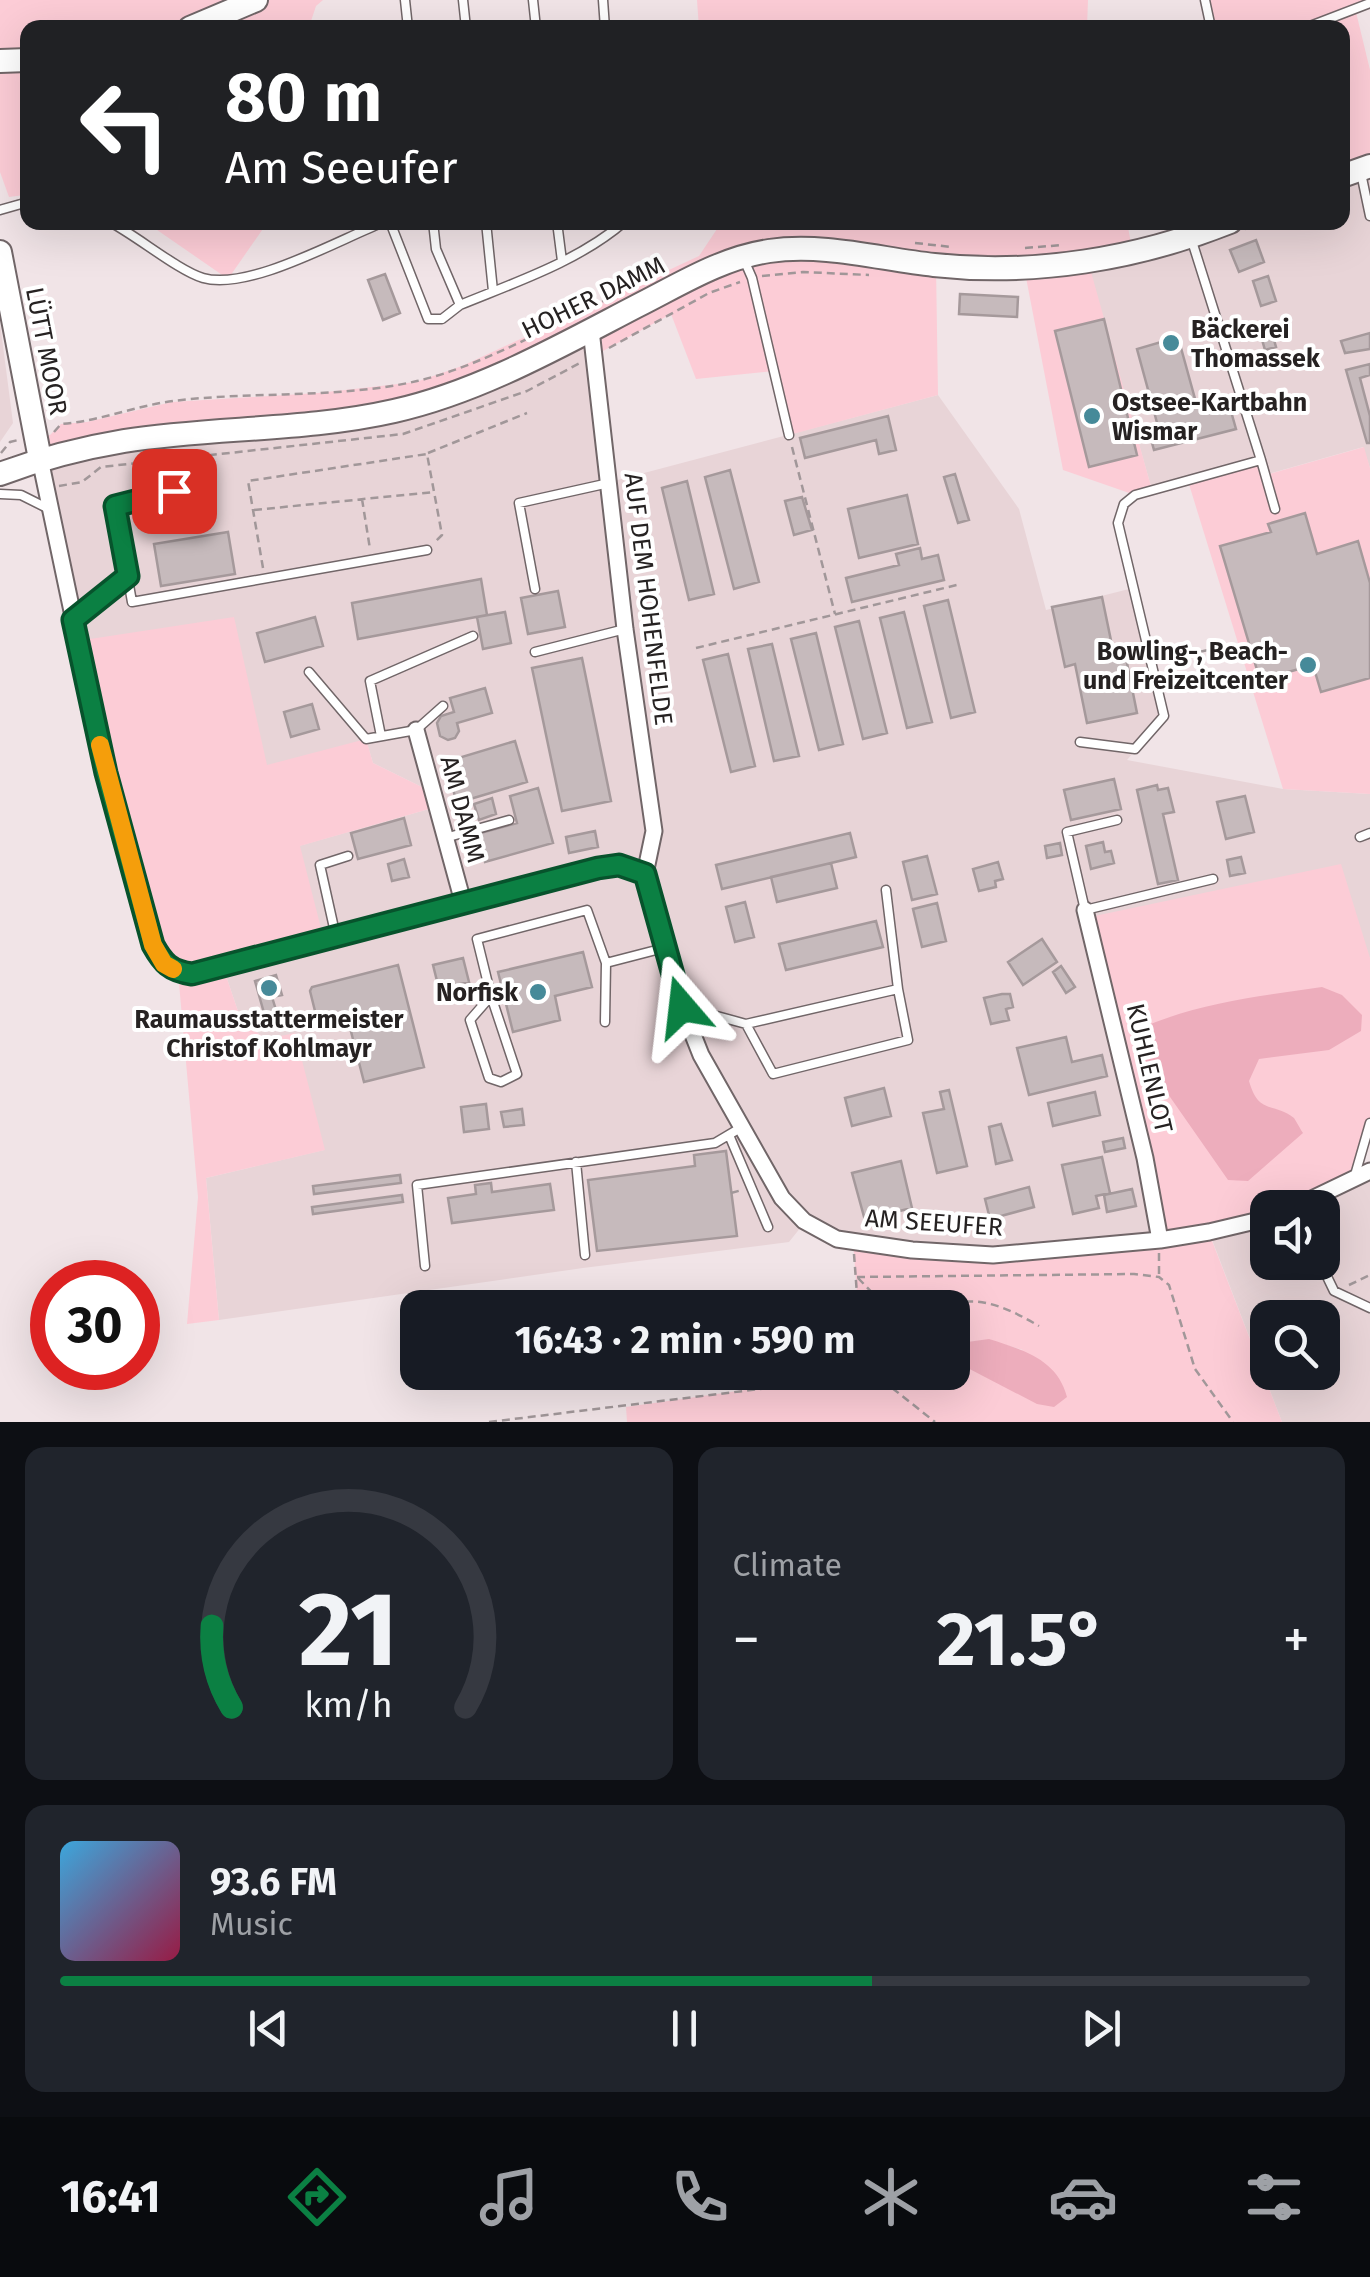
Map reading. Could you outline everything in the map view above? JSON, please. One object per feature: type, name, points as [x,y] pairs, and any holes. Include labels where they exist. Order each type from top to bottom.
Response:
[{"type":"main road","points":[[209,20],[256,0]]},
{"type":"main road","name":"HOHER DAMM","points":[[0,474],[38,448],[322,422],[395,410],[454,392],[590,330],[716,266],[767,252],[816,249],[936,265],[1024,267],[1133,254],[1210,230]]},
{"type":"main road","name":"LÜTT MOOR","points":[[0,252],[8,337],[38,448]]},
{"type":"street","name":"AUF DEM HOHENFELDE","points":[[590,330],[654,831],[645,874]]},
{"type":"street","points":[[38,448],[106,773],[153,945],[164,964],[192,974],[598,868],[619,865],[645,874]]},
{"type":"street","name":"AM DAMM","points":[[416,730],[463,902]]},
{"type":"street","name":"AM SEEUFER","points":[[645,874],[682,1007],[701,1055],[736,1131],[782,1198],[804,1222],[852,1241],[912,1250],[994,1255],[1160,1240],[1250,1222]]},
{"type":"street","name":"KUHLENLOT","points":[[1085,910],[1146,1158],[1160,1240]]},
{"type":"street","points":[[1332,1190],[1370,1172]]},
{"type":"lane","points":[[1326,20],[1370,3]]},
{"type":"lane","points":[[1358,170],[1370,216]]},
{"type":"lane","points":[[123,230],[199,277],[222,281],[254,277],[368,230]]},
{"type":"lane","points":[[390,230],[428,319],[442,319],[460,305],[562,261],[614,230]]},
{"type":"lane","points":[[433,230],[436,249],[460,305]]},
{"type":"lane","points":[[487,230],[493,292]]},
{"type":"lane","points":[[559,230],[562,261]]},
{"type":"lane","points":[[1190,238],[1276,509]]},
{"type":"lane","points":[[743,258],[752,278],[788,435]]},
{"type":"lane","points":[[1206,317],[1216,313]]},
{"type":"lane","points":[[1080,742],[1135,749],[1164,716],[1118,523],[1124,504],[1135,494],[1261,460]]},
{"type":"lane","points":[[535,589],[519,503],[609,482]]},
{"type":"lane","points":[[204,484],[115,506],[132,602],[427,550]]},
{"type":"lane","points":[[0,494],[21,496],[52,510]]},
{"type":"lane","points":[[73,620],[128,576]]},
{"type":"lane","points":[[535,652],[626,629]]},
{"type":"lane","points":[[381,736],[370,681],[473,636]]},
{"type":"lane","points":[[309,672],[366,740],[416,730],[443,706]]},
{"type":"lane","points":[[445,838],[509,820]]},
{"type":"lane","points":[[1117,820],[1067,832],[1085,910],[1214,879]]},
{"type":"lane","points":[[1360,836],[1370,833]]},
{"type":"lane","points":[[336,937],[320,866],[348,856]]},
{"type":"lane","points":[[746,1024],[773,1074],[908,1040],[886,890]]},
{"type":"lane","points":[[491,996],[470,1020],[488,1078],[501,1082],[517,1074],[477,939],[587,910],[606,964],[604,1022]]},
{"type":"lane","points":[[606,964],[664,948]]},
{"type":"lane","points":[[682,1007],[746,1024],[898,990]]},
{"type":"lane","points":[[1354,1180],[1370,1123]]},
{"type":"lane","points":[[424,1266],[417,1184],[716,1143],[736,1131],[768,1227]]},
{"type":"lane","points":[[576,1162],[585,1255]]},
{"type":"lane","points":[[1328,1280],[1334,1292],[1370,1308]]},
{"type":"path","points":[[265,580],[248,481],[427,454],[527,412]]},
{"type":"path","points":[[788,435],[836,615]]},
{"type":"path","points":[[0,454],[10,442],[38,448]]},
{"type":"path","points":[[427,454],[442,535],[427,550]]},
{"type":"path","points":[[252,510],[434,492]]},
{"type":"path","points":[[362,499],[372,560]]},
{"type":"path","points":[[696,648],[961,584]]},
{"type":"path","points":[[1151,663],[1213,649]]},
{"type":"path","points":[[1160,1240],[1160,1277]]},
{"type":"path","points":[[852,1241],[858,1290]]},
{"type":"path","points":[[1334,1292],[1370,1275]]},
{"type":"path","points":[[858,1276],[1160,1277],[1169,1285],[1196,1370],[1233,1422]]},
{"type":"path","points":[[858,1276],[870,1290]]},
{"type":"path","points":[[970,1301],[1003,1306],[1039,1326]]},
{"type":"path","points":[[488,1422],[757,1390]]},
{"type":"path","points":[[895,1390],[936,1422]]},
{"type":"shaded area","points":[[0,0],[323,0],[316,6],[311,20],[20,20],[20,196],[9,197],[0,172]]},
{"type":"shaded area","points":[[697,0],[1088,0],[1087,20],[698,20]]},
{"type":"shaded area","points":[[1205,0],[1370,0],[1355,8],[1370,70],[1370,166],[1350,173],[1350,20],[1209,20]]},
{"type":"shaded area","points":[[1370,166],[1370,468],[1363,447],[1265,475],[1261,461],[1152,490],[1087,261],[1204,230],[1350,230],[1350,173]]},
{"type":"shaded area","points":[[157,230],[262,230],[228,279]]},
{"type":"shaded area","points":[[716,230],[1128,230],[1133,254],[1088,261],[1152,490],[1135,495],[1063,470],[1024,267],[936,266],[938,395],[789,435],[773,371],[696,379],[671,314],[592,357],[591,331],[454,392],[40,459],[35,437],[50,435],[61,424],[87,422],[172,402],[416,382],[462,366],[699,256]]},
{"type":"shaded area","points":[[0,323],[13,423],[0,442]]},
{"type":"shaded area","points":[[591,330],[610,482],[938,395],[1019,509],[1046,610],[1133,588],[1164,716],[1127,760],[1283,789],[1370,794],[1370,958],[1368,955],[1160,1239],[993,1255],[837,1239],[805,1222],[789,1242],[429,1290],[400,1290],[400,1294],[219,1320],[206,1178],[324,1150],[266,1039],[241,1020],[223,967],[299,846],[436,807],[432,792],[373,763],[366,740],[267,766],[77,641],[40,459],[322,422]]},
{"type":"shaded area","name":"Bowling-, Beach- und Freizeitcenter","points":[[1364,447],[1370,468],[1370,794],[1283,789],[1188,481],[1261,460],[1266,475]]},
{"type":"shaded area","points":[[234,617],[267,765],[366,739],[373,763],[432,792],[436,807],[300,846],[324,940],[223,967],[241,1020],[266,1039],[295,1033],[325,1150],[206,1178],[219,1320],[187,1324],[198,1197],[178,972],[163,964],[77,641]]},
{"type":"shaded area","points":[[1341,864],[1370,958],[1370,1123],[1354,1180],[1331,1190],[1250,1190],[1250,1222],[1209,1233],[1250,1339],[1250,1390],[1270,1390],[1282,1422],[627,1422],[626,1407],[744,1390],[970,1390],[970,1362],[1023,1350],[995,1342],[970,1343],[970,1290],[857,1290],[853,1241],[993,1255],[1159,1239],[1090,917]]},
{"type":"shaded area","points":[[1322,987],[1342,995],[1362,1015],[1361,1031],[1329,1050],[1259,1059],[1249,1081],[1257,1099],[1294,1118],[1303,1133],[1248,1181],[1228,1180],[1147,1064],[1139,1029],[1206,1007]]},
{"type":"shaded area","points":[[1370,1171],[1370,1422],[1282,1422],[1270,1390],[1340,1390],[1340,1300],[1250,1300],[1250,1339],[1209,1232],[1250,1222],[1250,1280],[1340,1280],[1340,1190],[1329,1190]]},
{"type":"shaded area","points":[[989,1339],[1037,1358],[1055,1373],[1067,1397],[1054,1407],[1037,1404],[970,1369],[970,1342]]},
{"type":"building","points":[[1256,240],[1264,262],[1239,272],[1230,250]]},
{"type":"building","points":[[385,274],[400,313],[383,320],[368,280]]},
{"type":"building","points":[[1268,276],[1276,301],[1261,306],[1253,281]]},
{"type":"building","points":[[960,294],[1018,297],[1017,317],[959,314]]},
{"type":"building","points":[[1104,319],[1137,455],[1089,467],[1055,331]]},
{"type":"building","points":[[1272,333],[1276,347],[1265,350],[1261,336]]},
{"type":"building","points":[[1370,333],[1370,349],[1345,353],[1341,341]]},
{"type":"building","points":[[1178,337],[1197,406],[1227,397],[1236,429],[1154,450],[1149,432],[1159,430],[1137,349]]},
{"type":"building","points":[[1370,364],[1370,375],[1360,378],[1370,416],[1367,443],[1346,370]]},
{"type":"building","points":[[888,416],[896,450],[879,454],[876,440],[805,458],[800,438]]},
{"type":"building","points":[[730,470],[759,582],[734,589],[705,477]]},
{"type":"building","points":[[955,474],[969,520],[958,523],[944,477]]},
{"type":"building","points":[[687,481],[714,594],[689,600],[662,488]]},
{"type":"building","points":[[907,495],[918,544],[859,558],[848,509]]},
{"type":"building","points":[[802,497],[812,530],[794,535],[785,501]]},
{"type":"building","points":[[1305,513],[1317,554],[1358,541],[1370,583],[1370,678],[1321,692],[1313,665],[1260,680],[1220,546],[1271,532],[1268,524]]},
{"type":"building","points":[[228,532],[235,574],[161,586],[154,544]]},
{"type":"building","points":[[920,548],[922,559],[938,555],[944,580],[852,602],[846,578],[899,565],[896,554]]},
{"type":"building","points":[[481,579],[487,615],[358,639],[352,603]]},
{"type":"building","points":[[558,591],[565,627],[528,634],[521,598]]},
{"type":"building","points":[[1102,597],[1114,655],[1125,653],[1137,713],[1087,723],[1075,664],[1065,667],[1052,607]]},
{"type":"building","points":[[948,600],[975,712],[951,718],[924,606]]},
{"type":"building","points":[[505,612],[511,643],[483,649],[477,617]]},
{"type":"building","points":[[904,612],[932,722],[907,728],[880,618]]},
{"type":"building","points":[[315,617],[323,646],[265,662],[257,633]]},
{"type":"building","points":[[859,621],[887,733],[863,739],[835,627]]},
{"type":"building","points":[[816,633],[843,744],[819,750],[791,639]]},
{"type":"building","points":[[772,644],[799,756],[774,761],[748,649]]},
{"type":"building","points":[[728,654],[755,766],[731,772],[703,660]]},
{"type":"building","points":[[582,658],[611,801],[562,811],[532,668]]},
{"type":"building","points":[[485,688],[492,713],[457,723],[459,731],[455,738],[440,736],[437,723],[441,716],[454,712],[450,698]]},
{"type":"building","points":[[312,704],[319,729],[291,737],[284,712]]},
{"type":"building","points":[[515,741],[527,782],[457,803],[445,762]]},
{"type":"building","points":[[1114,779],[1121,809],[1071,820],[1064,790]]},
{"type":"building","points":[[1157,785],[1158,790],[1168,788],[1174,812],[1163,814],[1178,880],[1158,884],[1137,790]]},
{"type":"building","points":[[538,788],[553,843],[485,862],[477,834],[517,823],[510,796]]},
{"type":"building","points":[[1245,796],[1254,832],[1226,839],[1217,802]]},
{"type":"building","points":[[492,798],[496,814],[479,820],[474,804]]},
{"type":"building","points":[[404,818],[411,845],[358,859],[351,833]]},
{"type":"building","points":[[595,831],[598,847],[569,853],[566,837]]},
{"type":"building","points":[[850,833],[856,857],[722,889],[716,865]]},
{"type":"building","points":[[1103,842],[1114,863],[1091,869],[1086,846]]},
{"type":"building","points":[[1060,843],[1062,855],[1047,858],[1045,846]]},
{"type":"building","points":[[927,856],[937,894],[912,900],[903,862]]},
{"type":"building","points":[[1241,857],[1245,873],[1230,876],[1227,860]]},
{"type":"building","points":[[404,859],[409,877],[392,881],[388,864]]},
{"type":"building","points":[[998,862],[1003,879],[995,881],[996,887],[979,891],[973,869]]},
{"type":"building","points":[[831,863],[837,888],[777,902],[771,877]]},
{"type":"building","points":[[745,902],[754,937],[735,942],[726,907]]},
{"type":"building","points":[[937,903],[946,941],[922,947],[913,909]]},
{"type":"building","points":[[876,921],[883,947],[786,970],[779,944]]},
{"type":"building","points":[[1042,939],[1057,962],[1023,985],[1008,962]]},
{"type":"building","name":"Norfisk","points":[[583,952],[592,987],[555,996],[560,1020],[513,1032],[498,972]]},
{"type":"building","points":[[463,958],[469,982],[439,989],[433,965]]},
{"type":"building","points":[[398,965],[424,1067],[364,1082],[347,1016],[318,1023],[310,991],[312,987]]},
{"type":"building","points":[[1061,966],[1075,987],[1066,993],[1053,972]]},
{"type":"building","name":"Raumausstattermeister Christof Kohlmayr","points":[[276,975],[282,995],[272,997],[276,1010],[264,1013],[255,981]]},
{"type":"building","points":[[1010,994],[1013,1007],[1006,1009],[1009,1020],[991,1024],[984,998]]},
{"type":"building","points":[[1066,1037],[1072,1062],[1102,1055],[1107,1076],[1029,1095],[1017,1048]]},
{"type":"building","points":[[884,1088],[891,1116],[852,1126],[845,1098]]},
{"type":"building","points":[[949,1090],[967,1166],[937,1173],[923,1113],[944,1109],[940,1092]]},
{"type":"building","points":[[1095,1092],[1100,1115],[1053,1126],[1048,1103]]},
{"type":"building","points":[[486,1104],[489,1129],[464,1132],[461,1107]]},
{"type":"building","points":[[522,1109],[524,1125],[504,1127],[501,1112]]},
{"type":"building","points":[[1001,1124],[1012,1160],[996,1164],[989,1127]]},
{"type":"building","points":[[1123,1138],[1125,1148],[1105,1152],[1103,1142]]},
{"type":"building","points":[[726,1151],[737,1236],[597,1251],[588,1180],[695,1166],[694,1155]]},
{"type":"building","points":[[1102,1157],[1110,1193],[1096,1196],[1099,1208],[1073,1214],[1062,1165]]},
{"type":"building","points":[[901,1161],[912,1208],[874,1217],[875,1222],[866,1224],[852,1173]]},
{"type":"building","points":[[400,1175],[401,1183],[314,1194],[313,1186]]},
{"type":"building","points":[[491,1183],[492,1192],[550,1184],[554,1210],[452,1223],[448,1198],[476,1194],[475,1185]]},
{"type":"building","points":[[1029,1187],[1034,1207],[990,1219],[985,1199]]},
{"type":"building","points":[[1132,1189],[1136,1206],[1107,1212],[1104,1195]]},
{"type":"building","points":[[402,1195],[403,1202],[313,1214],[312,1207]]},
{"type":"slow traffic","points":[[100,745],[153,945],[164,964],[173,969]]},
{"type":"place","name":"Bäckerei Thomassek","points":[[1171,343]]},
{"type":"place","name":"Ostsee-Kartbahn Wismar","points":[[1092,416]]},
{"type":"place","name":"Bowling-, Beach- und Freizeitcenter","points":[[1308,665]]},
{"type":"place","name":"Raumausstattermeister Christof Kohlmayr","points":[[269,988]]},
{"type":"place","name":"Norfisk","points":[[538,992]]},
{"type":"route","points":[[174,491],[115,506],[128,576],[73,620],[106,773],[153,945],[164,964],[192,974],[619,865],[645,874],[682,1007]]}]
